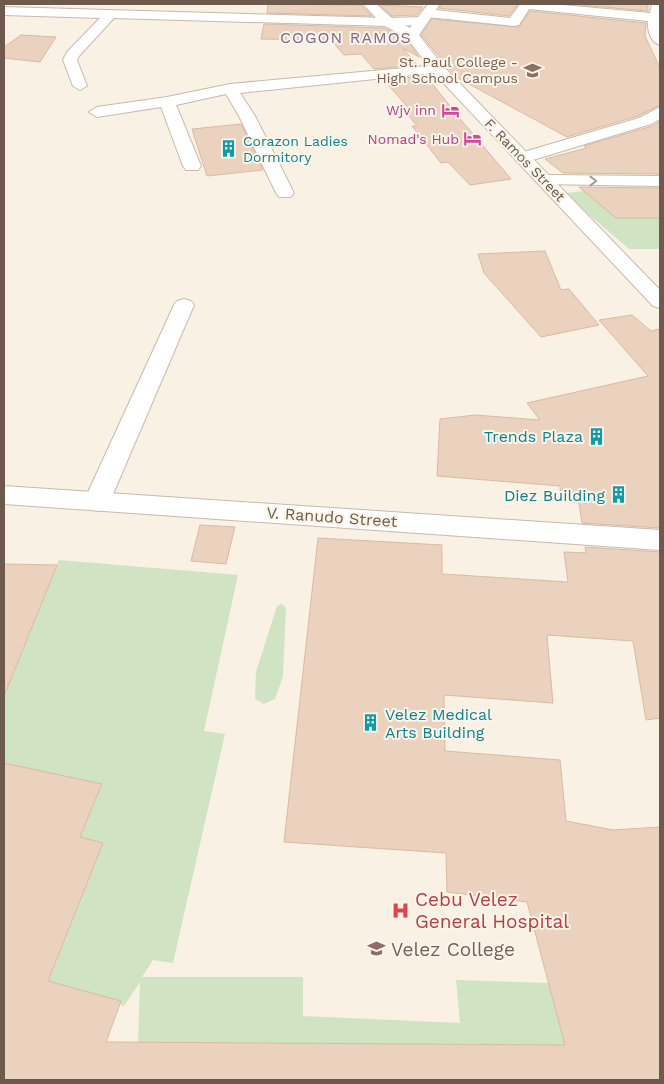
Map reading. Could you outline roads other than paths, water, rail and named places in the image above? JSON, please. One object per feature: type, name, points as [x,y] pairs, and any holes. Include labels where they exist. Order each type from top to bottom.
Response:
[{"type":"street","points":[[369,4],[388,22]]},
{"type":"street","points":[[4,11],[388,22],[428,12],[514,22],[526,4],[656,18]]},
{"type":"street","points":[[658,4],[654,26],[660,41]]},
{"type":"street","points":[[412,34],[428,12]]},
{"type":"street","points":[[80,86],[70,60],[72,55],[110,15]]},
{"type":"street","name":"F. Ramos Street","points":[[388,22],[412,34],[438,69],[660,302]]},
{"type":"street","points":[[97,112],[167,102],[230,89],[438,69]]},
{"type":"street","points":[[230,89],[247,116],[284,193]]},
{"type":"street","points":[[167,102],[192,166]]},
{"type":"street","points":[[523,158],[645,121],[660,112]]},
{"type":"street","points":[[545,180],[660,181]]},
{"type":"street","points":[[97,501],[184,305]]},
{"type":"street","name":"V. Ranudo Street","points":[[4,495],[660,540]]},
{"type":"place","name":"St. Paul College - High School Campus","points":[[532,70]]},
{"type":"place","name":"Wjv inn","points":[[450,110]]},
{"type":"place","name":"Nomad's Hub","points":[[473,139]]},
{"type":"place","name":"Corazon Ladies Dormitory","points":[[229,149]]},
{"type":"place","name":"Trends Plaza","points":[[597,436]]},
{"type":"place","name":"Diez Building","points":[[619,495]]},
{"type":"place","name":"Velez Medical Arts Building","points":[[371,723]]},
{"type":"place","name":"Cebu Velez General Hospital","points":[[401,910]]},
{"type":"place","name":"Velez College","points":[[377,949]]},
{"type":"district","name":"COGON RAMOS","points":[[346,37]]}]
